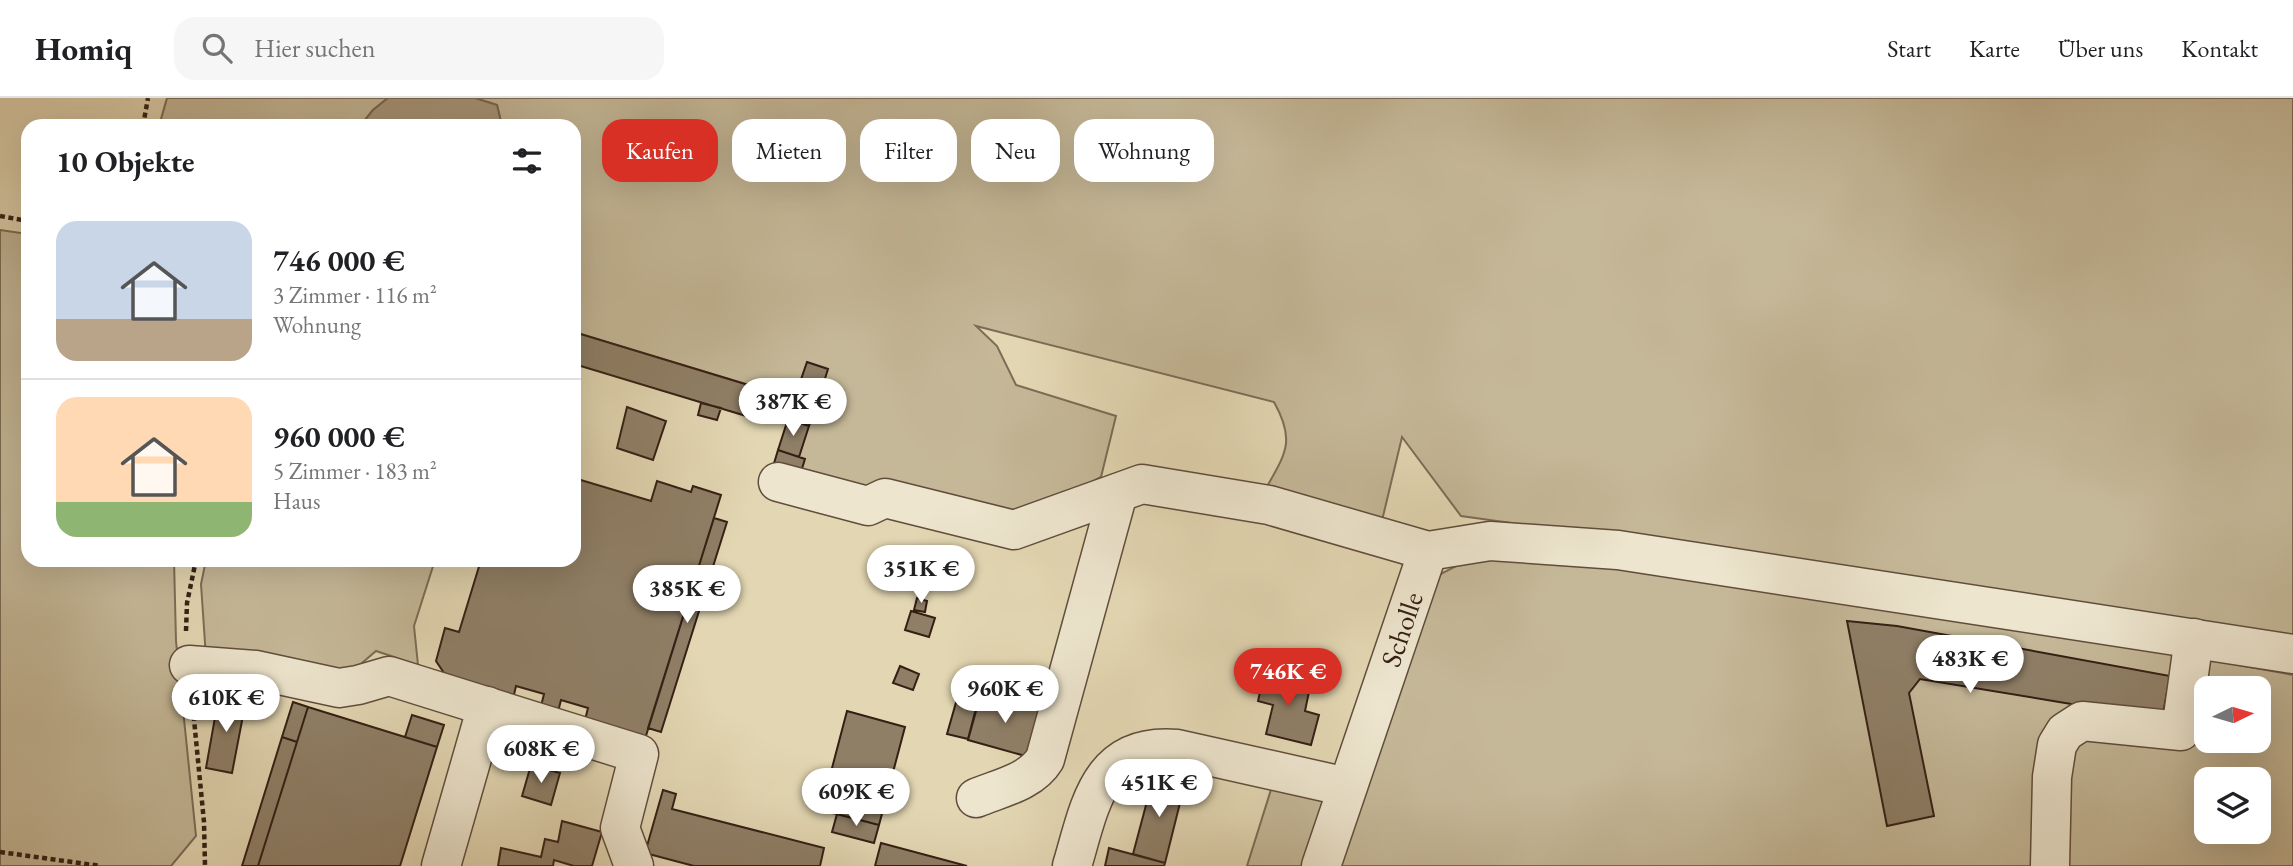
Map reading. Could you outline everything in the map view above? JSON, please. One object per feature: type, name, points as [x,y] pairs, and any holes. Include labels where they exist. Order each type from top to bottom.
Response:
[{"type":"lane","points":[[778,482],[868,506],[885,498],[1014,530],[1142,484],[1269,505],[1428,551],[1490,541],[1618,550],[2293,654]]},
{"type":"lane","points":[[976,798],[1035,773],[1045,759],[1118,493]]},
{"type":"lane","name":"Scholle","points":[[1321,866],[1428,551]]},
{"type":"lane","points":[[2050,866],[2052,777],[2057,745],[2065,732],[2082,721],[2181,731],[2194,638]]},
{"type":"lane","points":[[189,664],[256,670],[339,688],[388,676],[639,754],[620,828],[634,866]]},
{"type":"lane","points":[[441,866],[487,706]]},
{"type":"lane","points":[[1072,866],[1097,788],[1106,774],[1119,762],[1149,749],[1177,749],[1347,787]]},
{"type":"path","points":[[144,119],[148,98]]},
{"type":"path","points":[[0,216],[21,220]]},
{"type":"path","points":[[195,567],[185,624],[204,822],[205,866]]},
{"type":"path","points":[[0,852],[101,866]]},
{"type":"shaded area","points":[[167,98],[388,98],[366,119],[161,119]]},
{"type":"shaded area","points":[[388,98],[475,98],[497,105],[500,119],[366,119]]},
{"type":"shaded area","points":[[475,98],[2293,98],[2293,644],[1848,570],[1461,516],[1402,437],[1380,529],[1264,492],[1282,458],[1286,439],[1285,428],[1274,402],[976,326],[997,346],[1016,385],[1116,416],[1101,477],[1013,523],[799,478],[797,391],[755,387],[581,334],[581,119],[500,119],[497,105]]},
{"type":"shaded area","points":[[0,230],[21,233],[21,567],[174,567],[176,641],[196,836],[171,866],[0,866]]},
{"type":"shaded area","points":[[1512,551],[1752,576],[2293,675],[2293,866],[1247,866],[1274,780],[1333,790],[1427,581],[1462,563]]},
{"type":"shaded area","points":[[205,567],[433,567],[414,626],[418,665],[376,651],[340,682],[206,658],[201,584]]},
{"type":"building","points":[[581,334],[755,387],[746,416],[581,366]]},
{"type":"building","points":[[807,362],[828,369],[819,398],[797,391]]},
{"type":"building","points":[[797,391],[819,398],[809,426],[788,419]]},
{"type":"building","points":[[701,403],[721,408],[717,420],[698,415]]},
{"type":"building","points":[[627,407],[666,421],[653,460],[617,448]]},
{"type":"building","points":[[788,419],[809,426],[799,457],[778,450]]},
{"type":"building","points":[[778,450],[805,459],[799,478],[772,470]]},
{"type":"building","points":[[581,480],[651,501],[657,481],[691,492],[693,486],[721,495],[645,739],[585,720],[588,708],[561,700],[558,712],[541,706],[544,694],[516,686],[513,699],[453,679],[453,676],[444,673],[436,661],[445,628],[459,632],[479,567],[581,567]]},
{"type":"building","points":[[714,518],[727,522],[661,732],[648,728]]},
{"type":"building","points":[[917,598],[927,601],[925,612],[914,610]]},
{"type":"building","points":[[911,611],[935,618],[929,637],[905,630]]},
{"type":"building","points":[[1847,621],[1897,626],[2170,676],[2162,719],[1920,679],[1909,693],[1934,816],[1887,826]]},
{"type":"building","points":[[900,666],[919,674],[913,690],[893,683]]},
{"type":"building","points":[[1265,670],[1311,682],[1305,711],[1319,715],[1311,745],[1266,734],[1273,705],[1258,701]]},
{"type":"building","points":[[959,692],[979,697],[968,739],[947,734]]},
{"type":"building","points":[[981,693],[1043,710],[1029,757],[968,740]]},
{"type":"building","points":[[219,695],[246,700],[232,773],[206,768]]},
{"type":"building","points":[[293,702],[308,707],[297,742],[282,737]]},
{"type":"building","points":[[308,707],[437,747],[400,866],[258,866]]},
{"type":"building","points":[[847,711],[905,727],[879,825],[821,810]]},
{"type":"building","points":[[412,715],[444,725],[437,747],[405,737]]},
{"type":"building","points":[[282,737],[297,742],[258,866],[242,866]]},
{"type":"building","points":[[531,765],[560,773],[551,805],[522,796]]},
{"type":"building","points":[[1154,775],[1185,783],[1165,863],[1133,854]]},
{"type":"building","points":[[663,790],[676,794],[672,809],[824,848],[820,866],[694,866],[645,853]]},
{"type":"building","points":[[837,814],[879,825],[874,843],[832,832]]},
{"type":"building","points":[[562,821],[602,832],[592,866],[574,866],[554,860],[553,866],[498,866],[501,848],[541,857],[545,839],[558,842]]},
{"type":"building","points":[[881,843],[967,866],[875,866]]},
{"type":"building","points":[[1109,848],[1165,863],[1164,866],[1105,866]]}]
